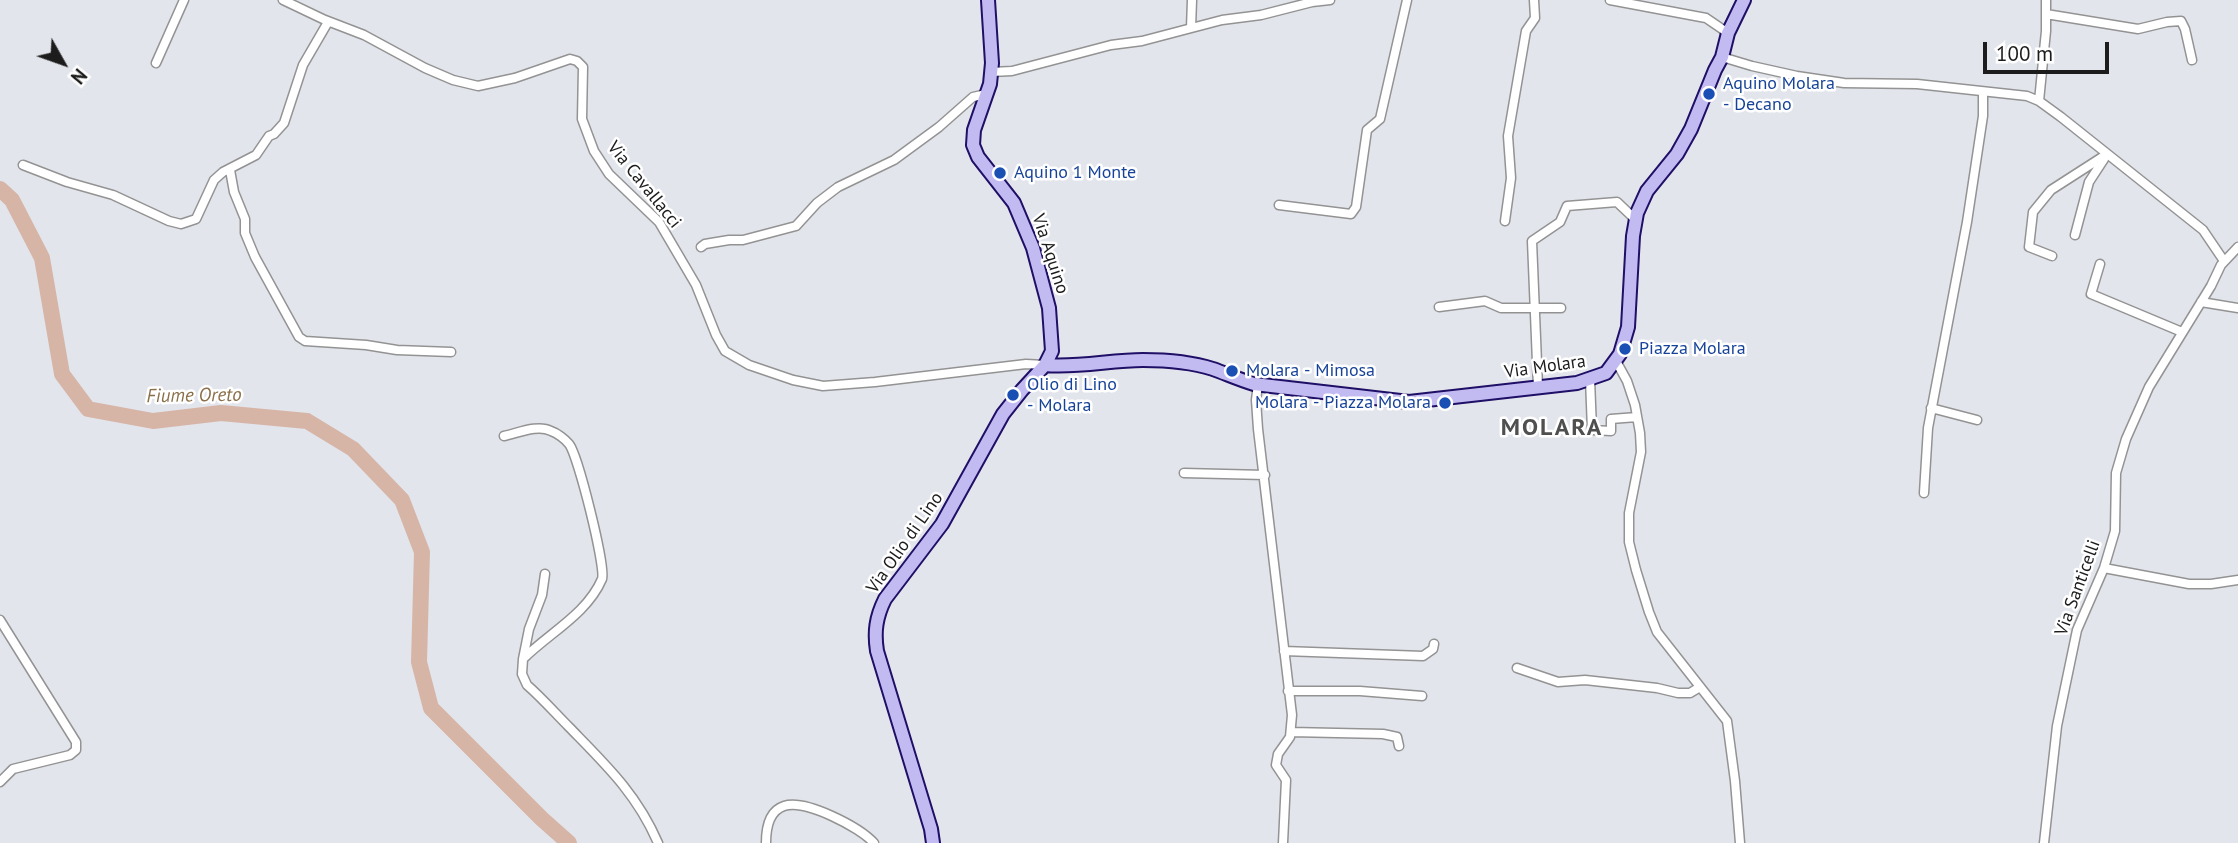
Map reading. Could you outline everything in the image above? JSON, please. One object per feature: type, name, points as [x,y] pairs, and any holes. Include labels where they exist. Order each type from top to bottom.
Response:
[{"type":"street","points":[[156,63],[184,0]]},
{"type":"street","name":"Via Cavallacci","points":[[283,0],[328,22],[365,35],[425,68],[478,86],[515,78],[570,59],[577,61],[583,67],[582,119],[594,150],[610,174],[659,222],[696,285],[725,351],[749,365],[793,380],[823,386],[1026,364],[1045,365]]},
{"type":"street","name":"Via Aquino","points":[[989,0],[991,72],[974,130],[973,145],[978,157],[1014,203],[1032,248],[1045,288],[1051,330],[1052,351],[1045,365]]},
{"type":"street","points":[[1191,28],[1192,0]]},
{"type":"street","points":[[991,72],[1012,71],[1100,47],[1142,41],[1222,20],[1261,15],[1330,0]]},
{"type":"street","points":[[1279,205],[1351,215],[1356,207],[1367,130],[1380,119],[1408,0]]},
{"type":"street","points":[[1505,221],[1511,178],[1508,136],[1526,31],[1535,18],[1534,0]]},
{"type":"street","points":[[1610,0],[1637,2],[1706,18],[1728,33]]},
{"type":"street","points":[[1740,843],[1737,792],[1727,721],[1657,632],[1629,542],[1630,506],[1641,452],[1637,417],[1627,382],[1616,361],[1628,327],[1636,220],[1647,191],[1677,154],[1691,129],[1722,57],[1728,33],[1744,0]]},
{"type":"street","points":[[2039,101],[2046,0]]},
{"type":"street","points":[[2046,15],[2138,29],[2181,21],[2192,60]]},
{"type":"street","points":[[23,165],[67,182],[114,195],[169,221],[181,224],[196,219],[214,180],[223,172],[256,155],[269,136],[284,123],[303,65],[328,22]]},
{"type":"street","points":[[1722,57],[1797,76],[1844,83],[1917,84],[2027,96],[2039,101],[2203,230],[2224,261]]},
{"type":"street","points":[[1924,494],[1925,453],[1931,408],[1967,222],[1983,116],[1983,92]]},
{"type":"street","points":[[701,247],[729,240],[743,240],[796,226],[817,203],[838,187],[894,160],[939,127],[973,97],[986,94]]},
{"type":"street","points":[[2075,235],[2089,182],[2107,154]]},
{"type":"street","points":[[2052,256],[2029,247],[2033,212],[2051,190],[2107,154]]},
{"type":"street","points":[[230,170],[233,192],[244,219],[245,233],[299,337],[305,341],[451,352]]},
{"type":"street","points":[[1538,387],[1532,241],[1560,222],[1567,206],[1617,202],[1636,220]]},
{"type":"street","name":"Via Santicelli","points":[[2043,843],[2057,726],[2077,629],[2104,568],[2115,531],[2116,473],[2126,439],[2149,387],[2224,261],[2238,247]]},
{"type":"street","points":[[2100,264],[2091,294],[2182,332]]},
{"type":"street","points":[[1439,307],[1485,301],[1501,308],[1561,308]]},
{"type":"street","points":[[2201,302],[2238,308]]},
{"type":"street","name":"Via Molara","points":[[1045,365],[1090,365],[1141,360],[1182,362],[1214,369],[1235,379],[1258,384],[1409,402],[1577,383],[1606,373],[1616,361]]},
{"type":"street","name":"Via Olio di Lino","points":[[933,843],[877,651],[875,636],[878,612],[884,600],[942,524],[1003,414],[1045,365]]},
{"type":"street","points":[[1590,379],[1592,430],[1611,431],[1611,419],[1637,417]]},
{"type":"street","points":[[1258,384],[1256,400],[1292,715],[1290,737],[1278,754],[1276,765],[1286,780],[1283,843]]},
{"type":"street","points":[[1931,408],[1977,420]]},
{"type":"street","points":[[505,436],[542,427],[569,444],[594,525],[603,576],[589,602],[523,659]]},
{"type":"street","points":[[1184,473],[1265,475]]},
{"type":"street","points":[[2104,568],[2189,584],[2238,580]]},
{"type":"street","points":[[545,574],[542,595],[529,629],[522,674],[527,685],[601,758],[626,787],[648,821],[658,843]]},
{"type":"street","points":[[0,620],[76,742],[76,750],[70,755],[13,769],[0,782]]},
{"type":"street","points":[[1284,651],[1423,656],[1433,649],[1434,644]]},
{"type":"street","points":[[1517,668],[1558,682],[1585,680],[1678,693],[1690,693],[1700,687]]},
{"type":"street","points":[[1288,691],[1360,691],[1422,696]]},
{"type":"street","points":[[1291,732],[1383,733],[1397,737],[1399,746]]},
{"type":"street","points":[[766,843],[769,819],[782,806],[795,805],[842,821],[865,833],[874,843]]},
{"type":"waterway","name":"Fiume Oreto","points":[[0,189],[12,200],[42,258],[62,374],[88,409],[153,421],[221,413],[307,421],[353,449],[402,500],[422,552],[419,662],[431,708],[569,843]]},
{"type":"place","name":"Aquino Molara - Decano","points":[[1709,94]]},
{"type":"place","name":"Aquino 1 Monte","points":[[1000,173]]},
{"type":"place","name":"Piazza Molara","points":[[1625,349]]},
{"type":"place","name":"Molara - Mimosa","points":[[1232,371]]},
{"type":"place","name":"Olio di Lino - Molara","points":[[1013,395]]},
{"type":"place","name":"Molara - Piazza Molara","points":[[1445,403]]},
{"type":"district","name":"MOLARA","points":[[1552,428]]}]
